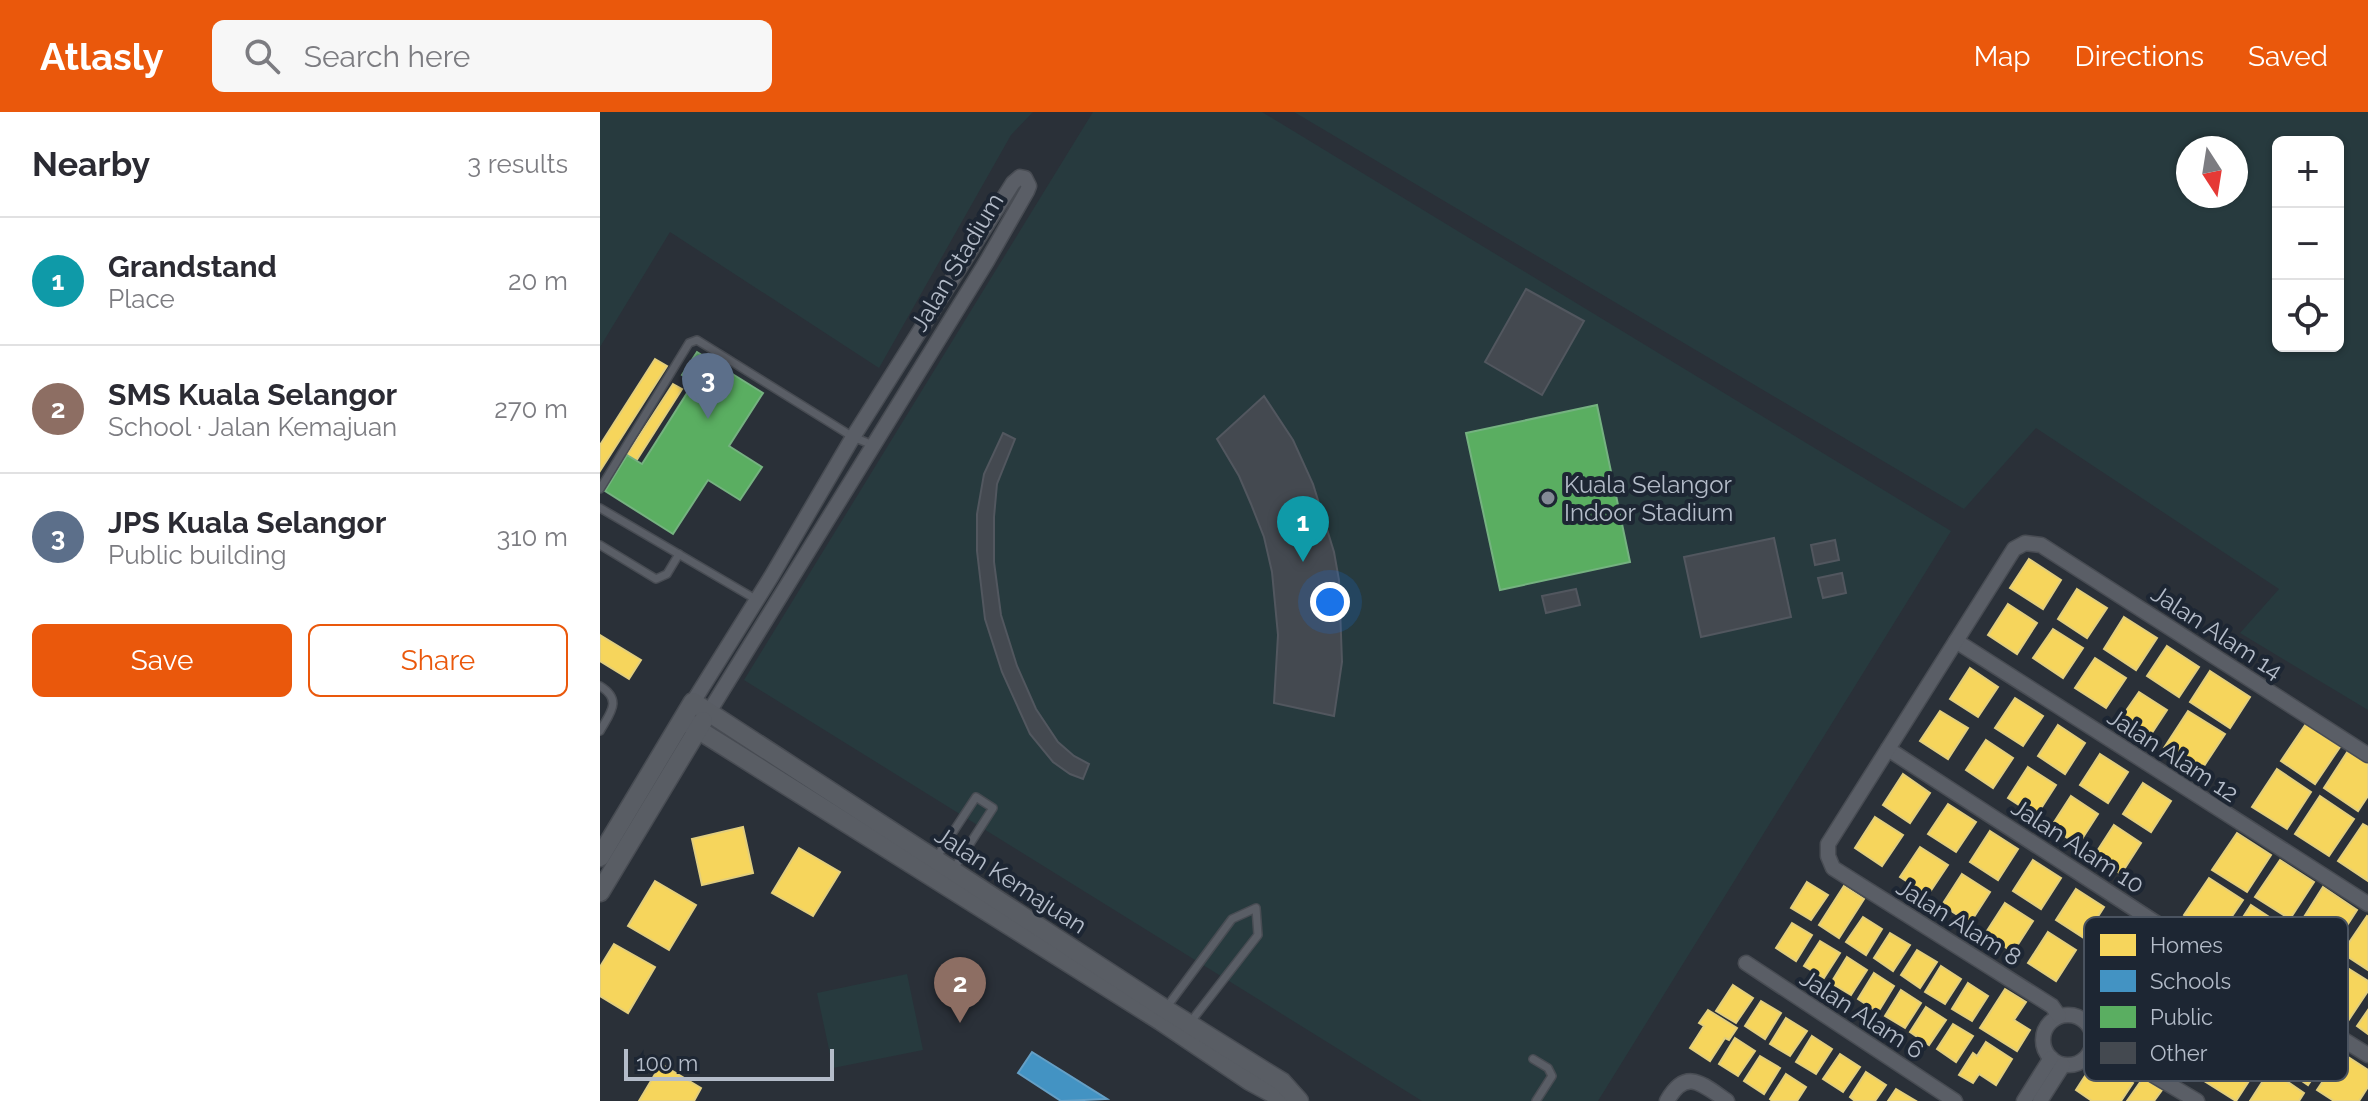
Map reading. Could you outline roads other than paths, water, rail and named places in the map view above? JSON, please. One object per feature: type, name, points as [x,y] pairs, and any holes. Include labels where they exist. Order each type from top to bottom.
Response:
[{"type":"street","name":"Jalan Stadium","points":[[600,857],[690,724],[873,445],[1027,191],[1029,186],[1025,178],[1020,177],[1013,183],[853,437],[757,600],[701,707]]},
{"type":"street","name":"Jalan Alam 14","points":[[1956,641],[2014,549],[2032,542],[2368,755]]},
{"type":"street","points":[[1888,749],[1956,641]]},
{"type":"street","name":"Jalan Alam 12","points":[[1956,641],[2368,904]]},
{"type":"street","name":"Jalan Kemajuan","points":[[701,707],[940,872],[1163,1015],[1279,1095],[1299,1101]]},
{"type":"street","name":"Jalan Stadium","points":[[600,892],[690,724]]},
{"type":"street","name":"Jalan Kemajuan","points":[[690,724],[940,872]]},
{"type":"street","name":"Jalan Alam 8","points":[[1888,749],[1828,844],[1828,856],[1833,868],[2052,1006],[2059,1016]]},
{"type":"street","name":"Jalan Alam 10","points":[[1888,749],[2147,917]]},
{"type":"street","name":"Jalan Alam 6","points":[[1746,963],[1955,1101]]},
{"type":"street","points":[[2084,1020],[2076,1015],[2059,1016],[2046,1027],[2043,1035],[2043,1044],[2057,1062],[2078,1063],[2084,1059]]},
{"type":"street","name":"Jalan Alam 10","points":[[2348,1043],[2368,1055]]},
{"type":"street","points":[[2024,1101],[2057,1062]]},
{"type":"street","points":[[2040,1101],[2057,1062]]},
{"type":"street","points":[[1667,1101],[1674,1088],[1691,1081],[1698,1082],[1727,1101]]},
{"type":"street","points":[[2163,1081],[2197,1101]]},
{"type":"lane","points":[[600,489],[689,343],[697,340],[853,437],[873,445]]},
{"type":"lane","points":[[600,508],[757,600]]},
{"type":"lane","points":[[600,545],[656,579],[667,574],[679,554]]},
{"type":"lane","points":[[600,686],[612,695],[613,701],[600,731]]},
{"type":"lane","points":[[976,797],[993,808],[940,872],[976,797]]},
{"type":"lane","points":[[1163,1015],[1232,919],[1256,908],[1258,935],[1185,1030]]},
{"type":"lane","points":[[1533,1059],[1548,1068],[1552,1076],[1536,1101]]},
{"type":"place","name":"JPS Kuala Selangor","points":[[708,419]]},
{"type":"place","name":"Kuala Selangor Indoor Stadium","points":[[1548,498]]},
{"type":"place","name":"Grandstand","points":[[1303,562]]},
{"type":"place","name":"SMS Kuala Selangor","points":[[960,1023]]}]
